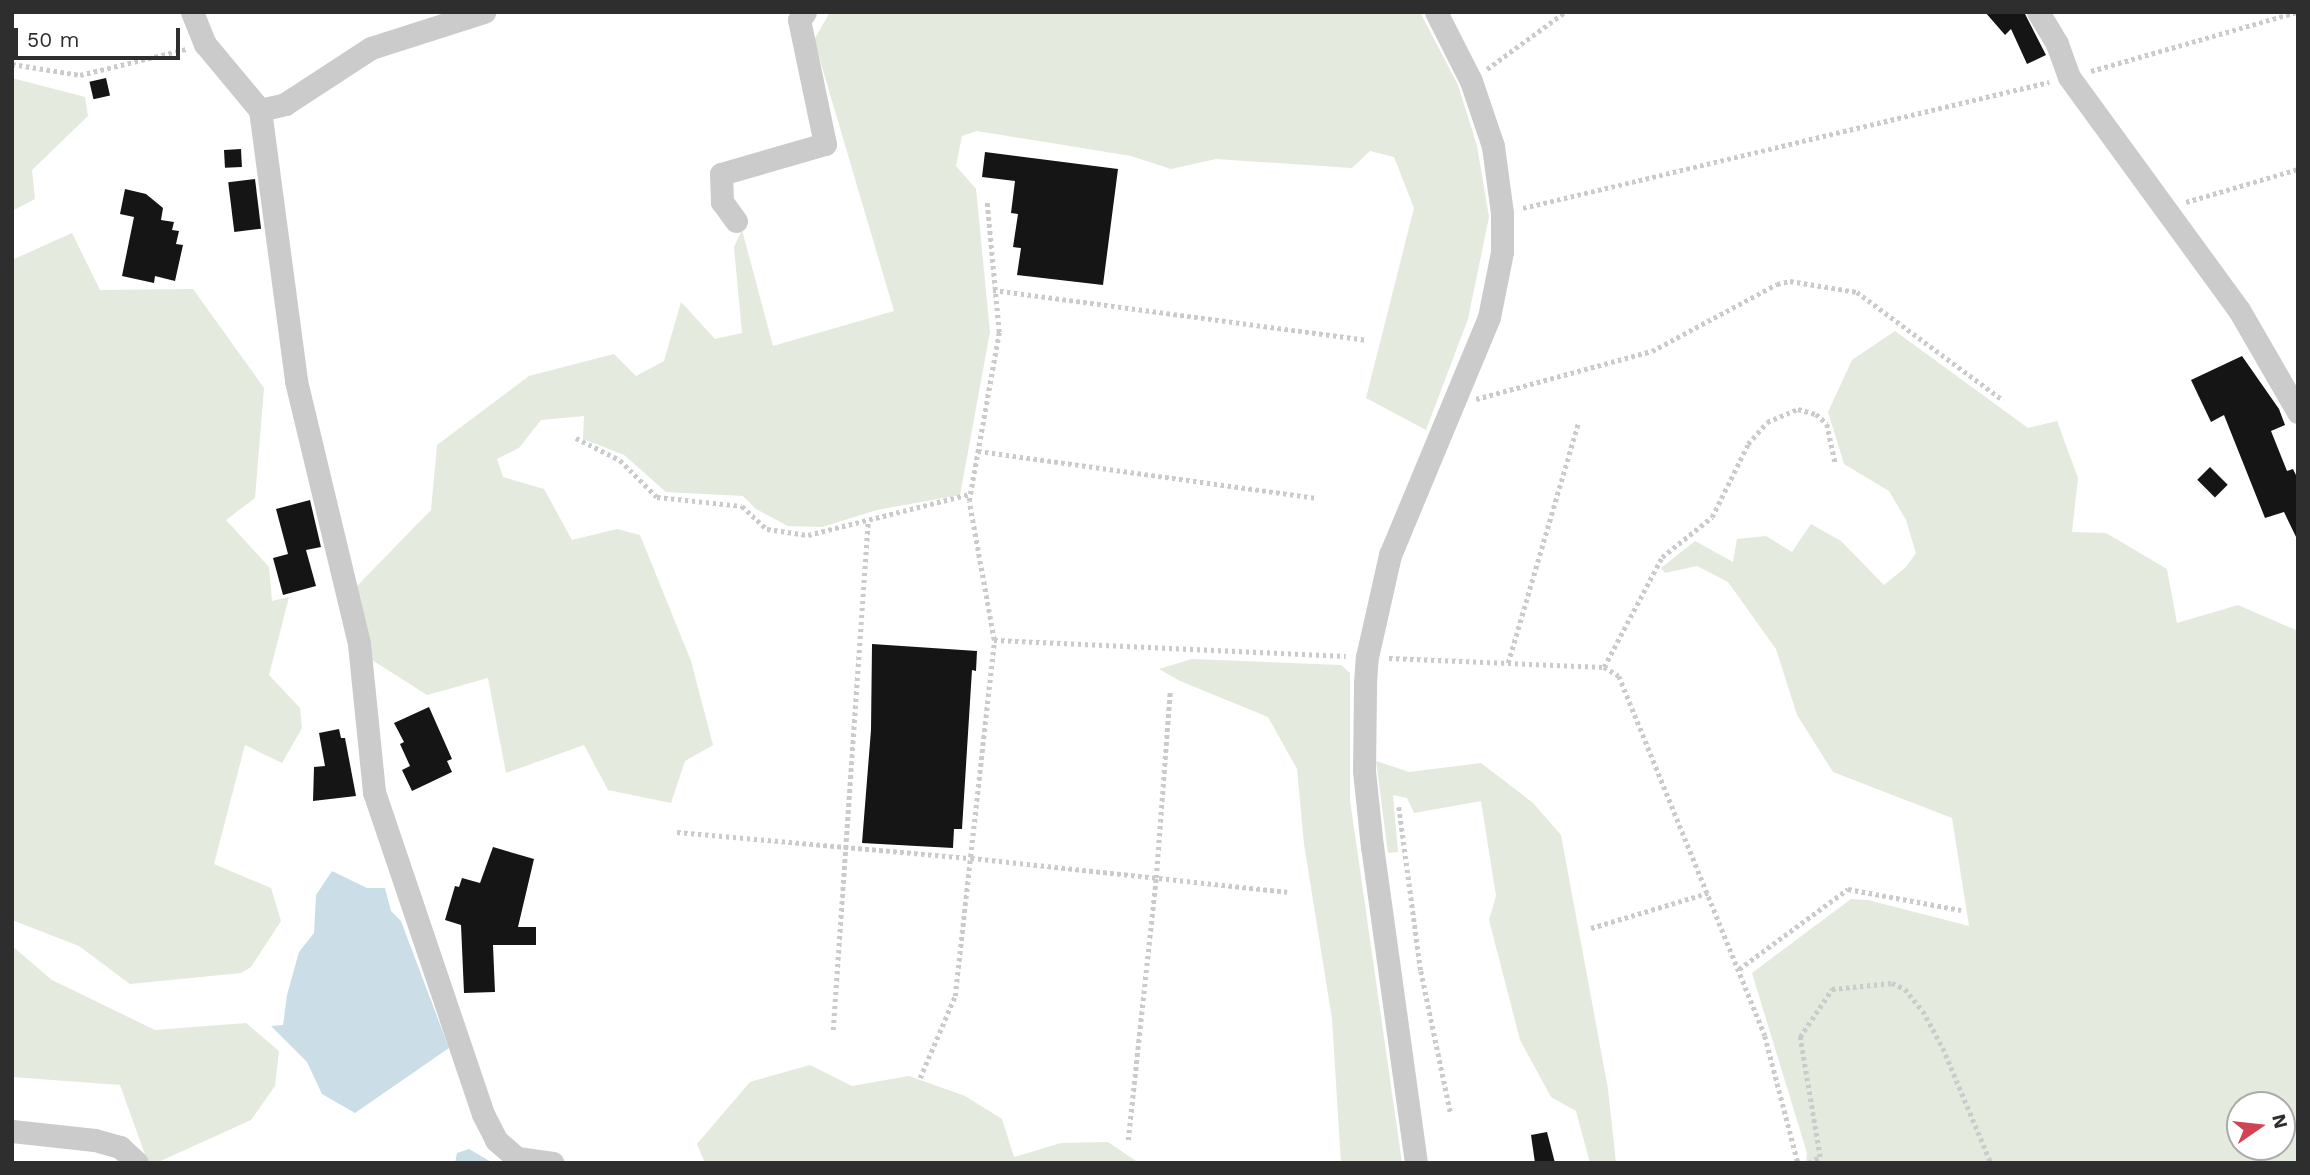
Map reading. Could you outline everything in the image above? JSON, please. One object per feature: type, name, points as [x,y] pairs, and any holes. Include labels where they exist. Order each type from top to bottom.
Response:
[{"type":"street","points":[[192,12],[205,44],[260,110],[296,381],[359,644],[374,792],[483,1114],[496,1140],[517,1158],[553,1163]]},
{"type":"street","points":[[260,110],[285,104],[371,48],[484,12]]},
{"type":"street","points":[[736,221],[722,202],[720,174],[825,144],[799,20],[806,12]]},
{"type":"street","points":[[1416,1163],[1365,784],[1367,657],[1390,555],[1489,317],[1503,252],[1502,213],[1493,146],[1471,81],[1436,12]]},
{"type":"street","points":[[2038,12],[2057,44],[2069,77],[2239,310],[2298,412]]},
{"type":"street","points":[[12,1132],[95,1140],[120,1147],[137,1163]]},
{"type":"path","points":[[1471,81],[1565,12]]},
{"type":"path","points":[[1502,213],[2069,77],[2297,12]]},
{"type":"path","points":[[12,64],[79,75],[205,44]]},
{"type":"path","points":[[2165,208],[2298,169]]},
{"type":"path","points":[[920,1078],[955,996],[994,640],[970,494],[999,332],[987,203]]},
{"type":"path","points":[[1455,399],[1472,400],[1652,351],[1777,284],[1790,281],[1857,292],[2003,400]]},
{"type":"path","points":[[993,289],[1366,340]]},
{"type":"path","points":[[1604,667],[1662,557],[1712,517],[1748,444],[1768,422],[1797,409],[1816,414],[1827,424],[1835,463]]},
{"type":"path","points":[[1508,663],[1578,423]]},
{"type":"path","points":[[576,438],[620,460],[657,497],[742,506],[767,528],[808,536],[970,494]]},
{"type":"path","points":[[978,451],[1316,498]]},
{"type":"path","points":[[833,1030],[868,520]]},
{"type":"path","points":[[994,640],[1604,667],[1619,676],[1765,1036],[1798,1163]]},
{"type":"path","points":[[1128,1140],[1156,878],[1170,693]]},
{"type":"path","points":[[1399,807],[1420,971],[1451,1114]]},
{"type":"path","points":[[677,832],[971,858],[1287,892]]},
{"type":"path","points":[[1739,969],[1848,889],[1961,910]]},
{"type":"path","points":[[1591,928],[1708,893]]},
{"type":"path","points":[[1809,1163],[1820,1157],[1800,1037],[1832,989],[1892,983],[1905,989],[1923,1011],[1943,1048],[1991,1163]]},
{"type":"shaded area","points":[[830,12],[1420,12],[1458,85],[1477,146],[1489,217],[1468,319],[1426,430],[1366,398],[1414,208],[1394,157],[1370,151],[1352,168],[1216,159],[1171,169],[1131,156],[977,131],[962,136],[956,166],[976,189],[990,332],[960,495],[877,510],[822,527],[788,526],[756,509],[743,496],[666,492],[624,455],[583,439],[584,416],[541,420],[519,448],[497,459],[503,477],[544,489],[572,540],[617,529],[640,535],[691,661],[713,745],[685,761],[671,803],[608,790],[584,745],[506,773],[488,678],[427,695],[372,660],[356,587],[431,510],[437,445],[529,376],[614,354],[636,376],[664,361],[681,302],[715,339],[742,333],[734,247],[742,230],[773,346],[894,311],[814,40]]},
{"type":"shaded area","points":[[12,78],[85,97],[88,116],[32,170],[35,199],[12,211]]},
{"type":"shaded area","points":[[72,233],[100,290],[193,289],[264,388],[255,498],[226,520],[269,567],[272,601],[289,597],[269,675],[300,708],[302,728],[282,763],[245,745],[214,864],[271,888],[281,921],[251,967],[241,973],[130,984],[79,946],[12,920],[12,260]]},
{"type":"shaded area","points":[[1895,331],[2028,428],[2057,421],[2078,478],[2072,532],[2106,533],[2167,569],[2177,623],[2238,605],[2298,631],[2298,1163],[1806,1163],[1807,1153],[1752,973],[1851,899],[1868,900],[1969,926],[1952,818],[1833,772],[1797,715],[1776,649],[1728,582],[1697,566],[1665,573],[1661,568],[1695,541],[1733,562],[1737,539],[1766,536],[1792,552],[1811,524],[1841,541],[1884,585],[1906,567],[1916,553],[1906,520],[1889,491],[1844,464],[1828,412],[1852,360]]},
{"type":"shaded area","points":[[1192,659],[1341,665],[1350,673],[1350,800],[1402,1163],[1341,1163],[1332,1019],[1304,844],[1297,769],[1268,717],[1180,681],[1159,669]]},
{"type":"shaded area","points":[[1376,761],[1409,772],[1481,763],[1533,803],[1561,835],[1608,1089],[1616,1163],[1590,1163],[1576,1111],[1551,1097],[1520,1040],[1489,920],[1496,896],[1481,801],[1414,813],[1407,798],[1393,795],[1398,852],[1388,853]]},
{"type":"shaded area","points":[[12,946],[52,980],[155,1030],[246,1023],[279,1051],[275,1086],[251,1120],[156,1163],[148,1163],[120,1085],[12,1077]]},
{"type":"shaded area","points":[[810,1065],[852,1086],[909,1076],[965,1096],[1002,1119],[1014,1157],[1061,1143],[1108,1142],[1139,1163],[705,1163],[697,1144],[750,1082]]},
{"type":"water","points":[[332,871],[367,888],[385,888],[391,911],[401,921],[449,1048],[355,1113],[322,1094],[307,1062],[271,1026],[283,1025],[287,995],[299,952],[314,933],[316,895]]},
{"type":"water","points":[[469,1149],[493,1163],[455,1163],[457,1153]]},
{"type":"building","points":[[1985,12],[2024,12],[2046,55],[2027,64],[2011,29],[2005,35]]},
{"type":"building","points":[[106,78],[110,96],[93,99],[89,82]]},
{"type":"building","points":[[241,149],[242,167],[225,168],[224,150]]},
{"type":"building","points":[[985,152],[1118,169],[1103,285],[1017,275],[1021,248],[1013,247],[1018,214],[1011,213],[1015,181],[982,177]]},
{"type":"building","points":[[255,179],[261,229],[234,232],[228,182]]},
{"type":"building","points":[[125,189],[146,194],[163,208],[161,220],[174,222],[172,230],[179,231],[176,244],[183,245],[175,281],[155,276],[154,283],[122,276],[134,217],[120,214]]},
{"type":"building","points":[[2242,356],[2279,409],[2285,425],[2271,431],[2287,471],[2293,469],[2298,479],[2298,541],[2284,512],[2265,518],[2224,415],[2211,422],[2191,380]]},
{"type":"building","points":[[2210,467],[2228,485],[2215,497],[2197,480]]},
{"type":"building","points":[[310,500],[321,547],[306,550],[316,586],[283,595],[273,558],[288,554],[276,509]]},
{"type":"building","points":[[872,644],[977,651],[976,671],[972,670],[962,829],[954,829],[953,848],[862,843],[871,730]]},
{"type":"building","points":[[429,707],[452,759],[447,761],[452,772],[412,791],[402,770],[410,766],[400,744],[404,742],[394,723]]},
{"type":"building","points":[[339,729],[341,738],[345,738],[356,796],[313,801],[314,767],[325,766],[319,733]]},
{"type":"building","points":[[493,847],[534,859],[518,927],[536,927],[536,945],[493,945],[495,992],[464,993],[461,925],[445,920],[455,886],[459,887],[462,878],[480,883]]},
{"type":"building","points":[[1547,1132],[1555,1163],[1535,1163],[1531,1135]]}]
